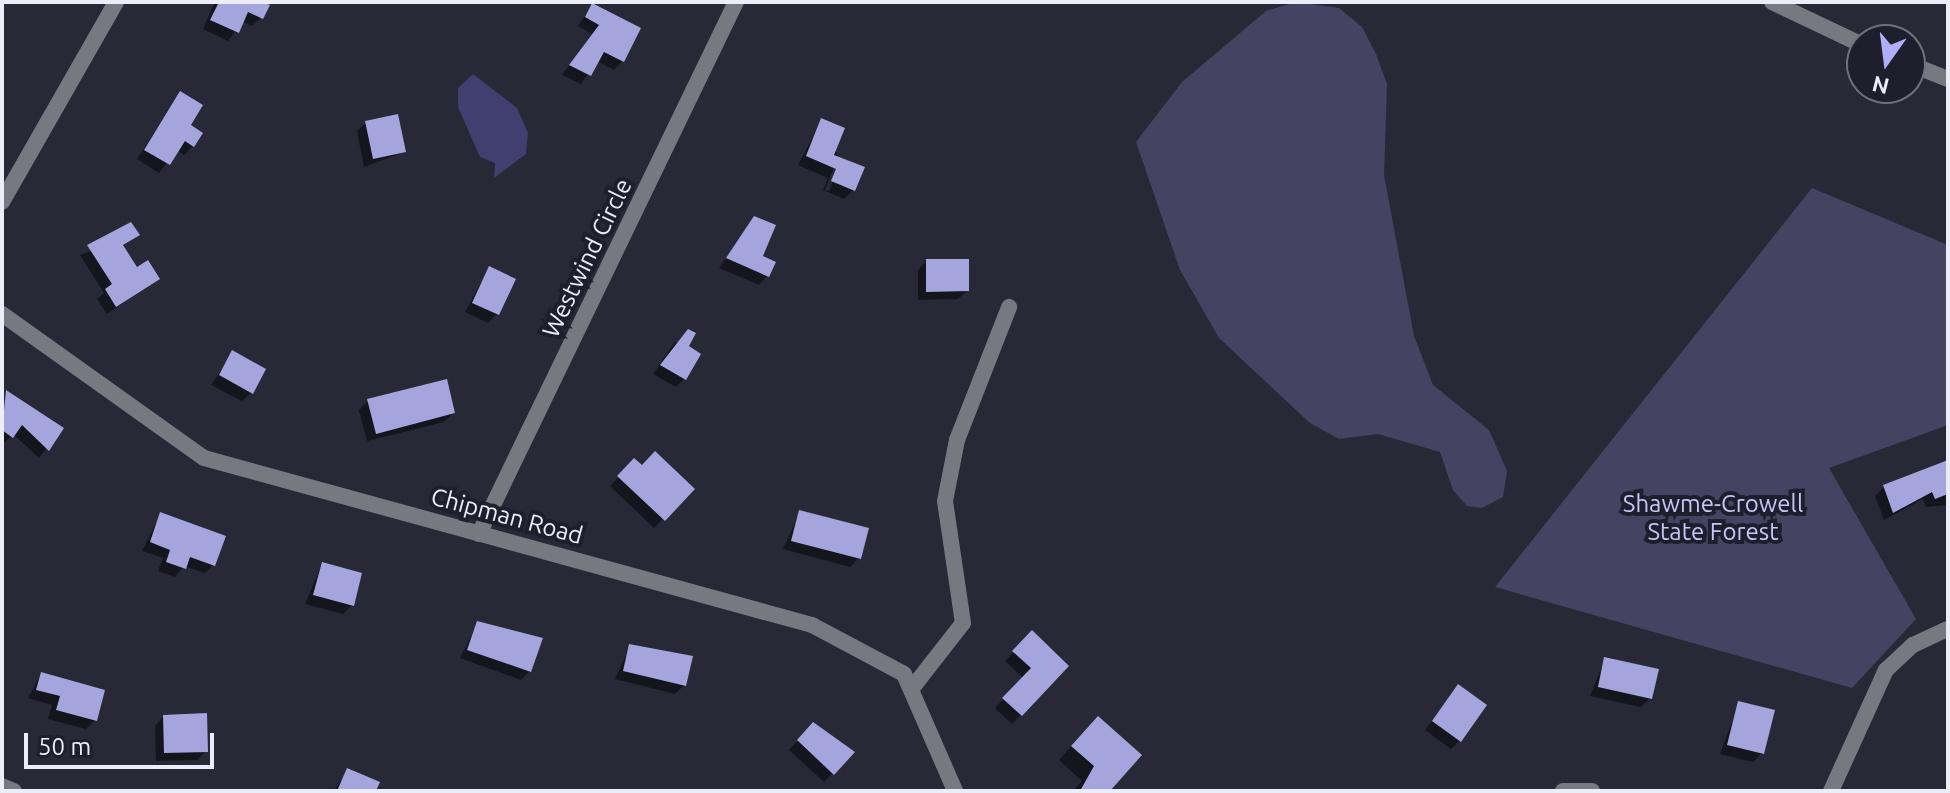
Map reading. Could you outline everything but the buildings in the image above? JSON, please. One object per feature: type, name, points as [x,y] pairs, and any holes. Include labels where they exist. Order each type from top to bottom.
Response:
[{"type":"street","points":[[2,202],[116,2]]},
{"type":"street","name":"Westwind Circle","points":[[479,534],[736,2]]},
{"type":"street","points":[[1772,2],[1846,37]]},
{"type":"street","points":[[1926,70],[1948,79]]},
{"type":"street","points":[[913,687],[963,623],[945,501],[957,440],[1009,307]]},
{"type":"street","name":"Chipman Road","points":[[2,314],[204,458],[812,625],[904,674],[913,687],[955,791]]},
{"type":"street","points":[[1831,791],[1886,670],[1913,645],[1948,629]]},
{"type":"street","points":[[2,786],[14,791]]},
{"type":"street","points":[[1563,791],[1592,791]]},
{"type":"green space","points":[[1296,2],[1339,8],[1362,27],[1376,54],[1387,84],[1384,175],[1414,336],[1433,385],[1489,430],[1507,471],[1503,497],[1482,508],[1467,506],[1453,490],[1440,452],[1378,434],[1339,439],[1310,423],[1219,338],[1180,270],[1136,142],[1182,82],[1266,11]]},
{"type":"green space","name":"Shawme-Crowell State Forest","points":[[1812,188],[1948,245],[1948,425],[1829,468],[1916,619],[1852,688],[1495,587]]},
{"type":"shaded area","points":[[473,74],[517,108],[528,133],[526,154],[494,178],[495,163],[480,157],[458,107],[458,88]]}]
